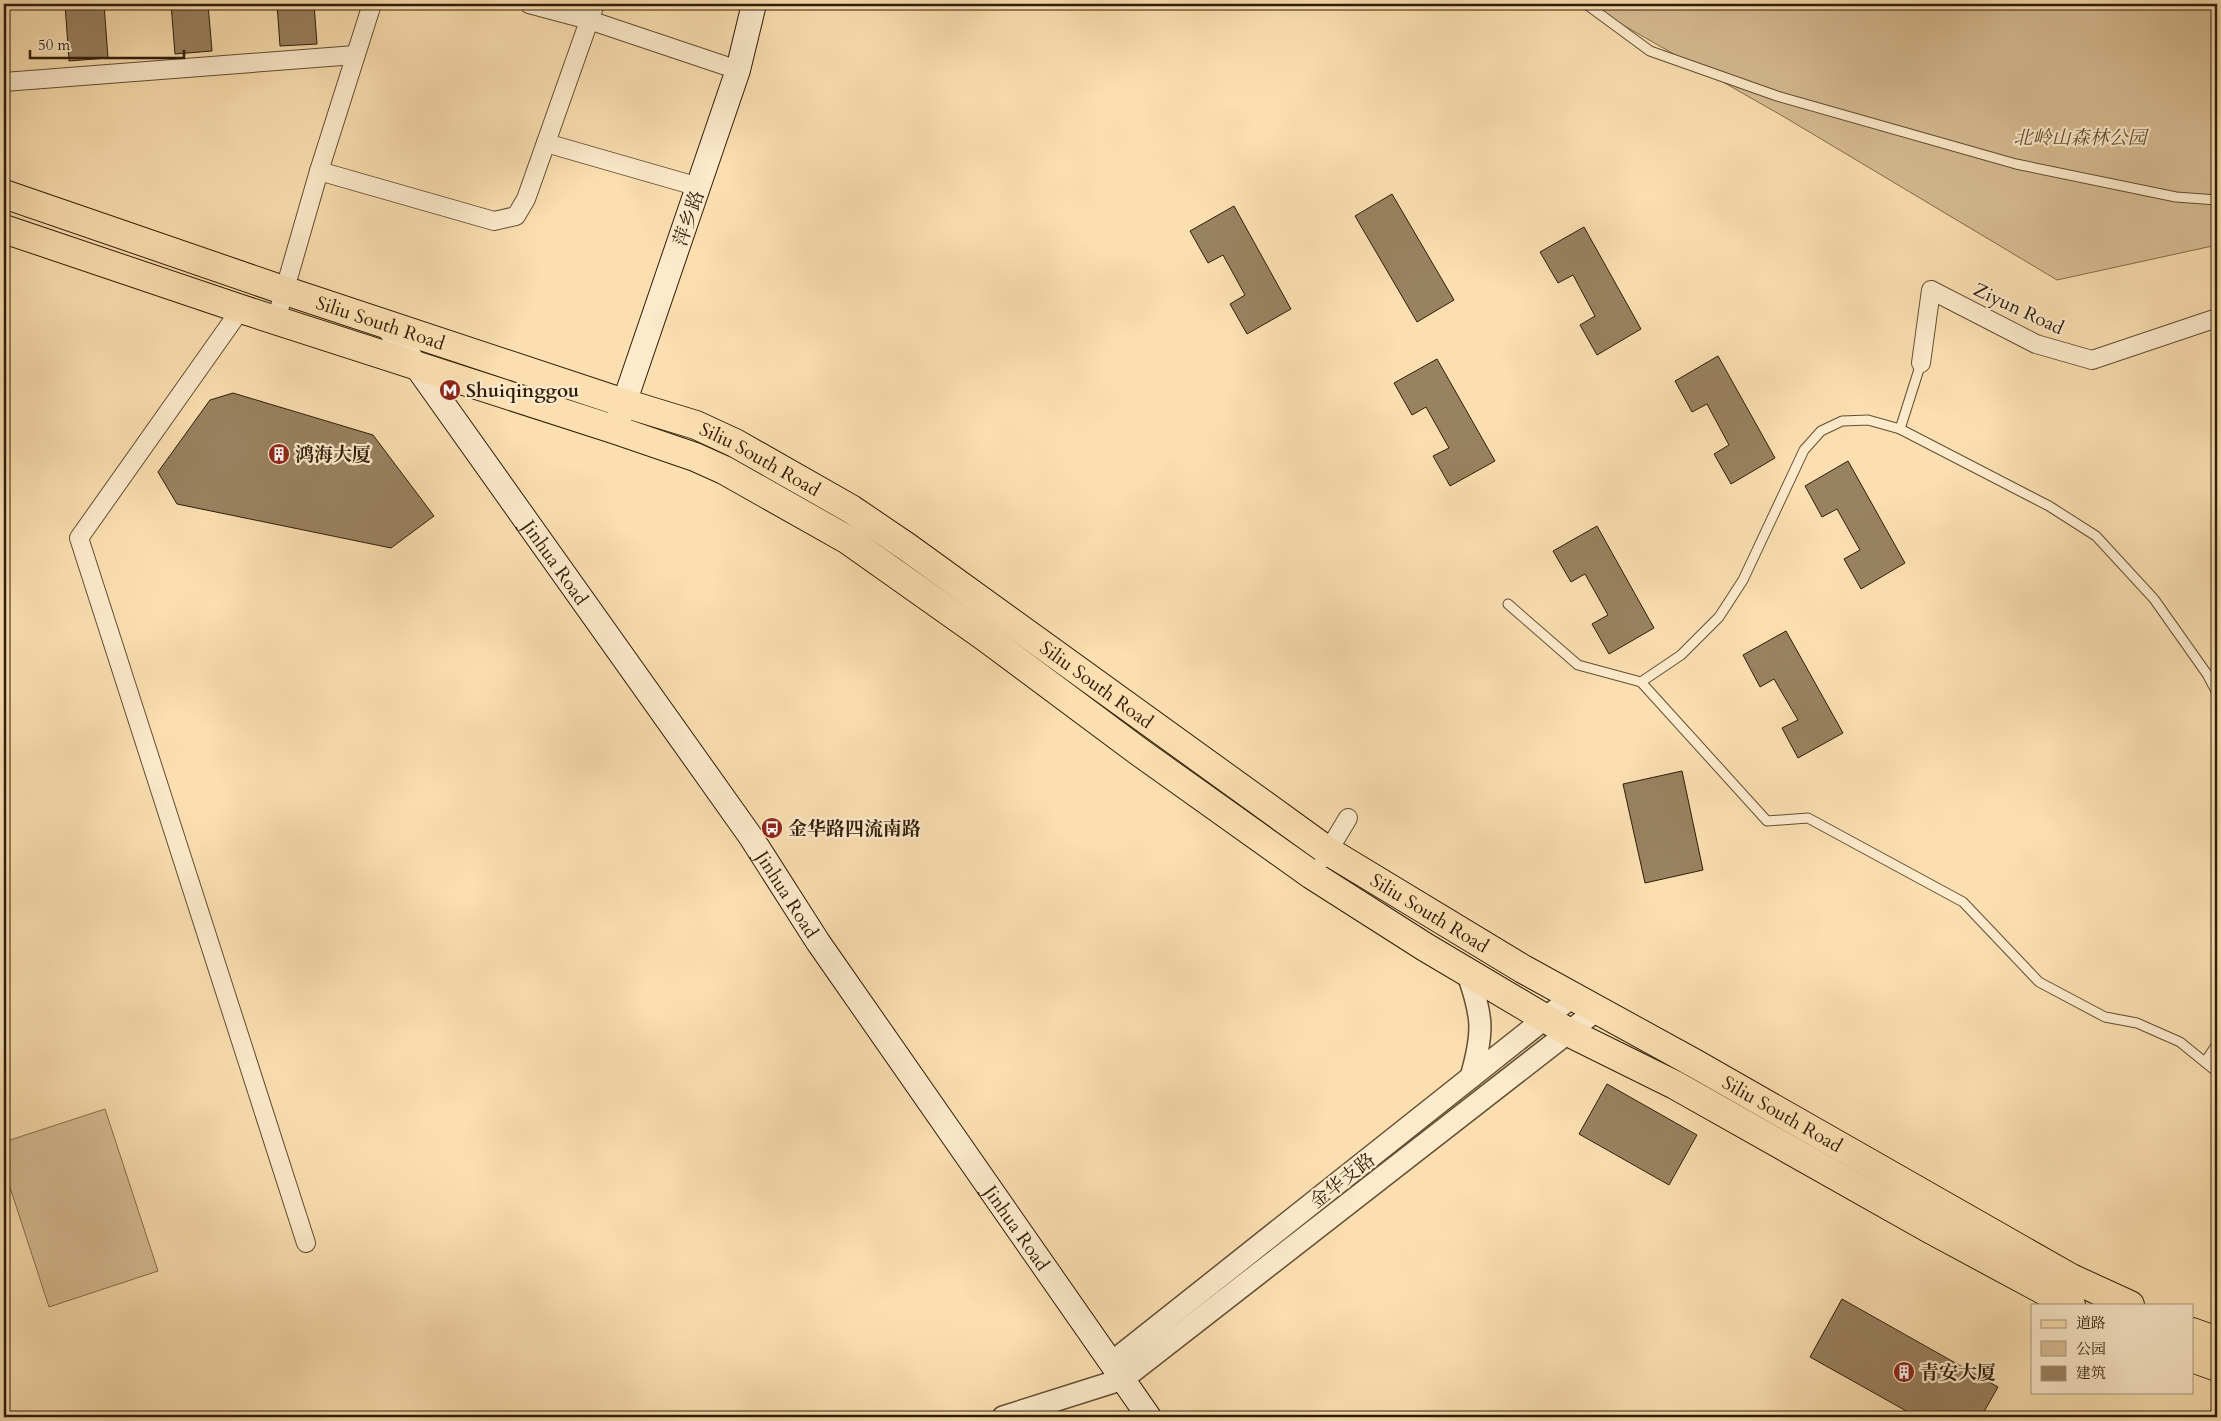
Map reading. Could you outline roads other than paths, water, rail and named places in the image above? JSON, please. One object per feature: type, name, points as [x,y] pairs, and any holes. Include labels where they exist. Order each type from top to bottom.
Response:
[{"type":"main road","name":"萍乡路","points":[[616,430],[738,70],[754,4]]},
{"type":"main road","name":"Siliu South Road","points":[[4,194],[387,325],[696,425],[736,442],[851,509],[907,547],[1328,851],[1449,926],[2071,1278],[2128,1304]]},
{"type":"main road","name":"Siliu South Road","points":[[4,228],[241,309],[616,430],[695,457],[724,470],[848,540],[985,637],[1138,751],[1312,875],[1467,972],[1570,1032],[1675,1084],[1930,1229],[2069,1304]]},
{"type":"main road","name":"Jinhua Road","points":[[387,325],[751,838],[818,942],[1149,1417]]},
{"type":"main road","points":[[2194,1333],[2217,1342]]},
{"type":"main road","points":[[2194,1359],[2217,1367]]},
{"type":"street","points":[[276,320],[283,290],[319,171],[372,4]]},
{"type":"street","points":[[529,4],[590,20],[738,70]]},
{"type":"street","points":[[319,171],[494,221],[516,216],[526,199],[595,4]]},
{"type":"street","points":[[4,82],[355,56]]},
{"type":"street","points":[[546,143],[699,187]]},
{"type":"street","name":"Ziyun Road","points":[[1921,363],[1932,290],[2036,344],[2092,360],[2217,318]]},
{"type":"street","points":[[241,309],[79,538],[306,1243]]},
{"type":"street","points":[[1312,875],[1348,818]]},
{"type":"street","points":[[1467,972],[1477,998],[1481,1030],[1471,1077]]},
{"type":"street","name":"金华支路","points":[[1117,1371],[1471,1077],[1572,997]]},
{"type":"street","points":[[1003,1417],[1117,1371],[1597,1010]]},
{"type":"lane","points":[[1586,4],[1650,51],[1777,96],[2016,164],[2176,197],[2217,200]]},
{"type":"lane","points":[[1900,429],[1921,363]]},
{"type":"lane","points":[[1641,682],[1682,656],[1719,616],[1743,580],[1804,450],[1822,431],[1842,421],[1868,420],[1900,429],[2049,506],[2096,536],[2154,599],[2207,674],[2217,693]]},
{"type":"lane","points":[[1508,604],[1578,664],[1641,682],[1767,821],[1808,818],[1963,902],[2039,982],[2105,1017],[2137,1023],[2180,1042],[2217,1072]]},
{"type":"lane","points":[[2205,1062],[2217,1044]]},
{"type":"place","name":"Shuiqinggou","points":[[450,390]]},
{"type":"place","name":"鸿海大厦","points":[[279,454]]},
{"type":"place","name":"金华路四流南路","points":[[772,828]]},
{"type":"place","name":"青安大厦","points":[[1904,1372]]},
{"type":"park label","name":"北岭山森林公园","points":[[2080,137]]}]
